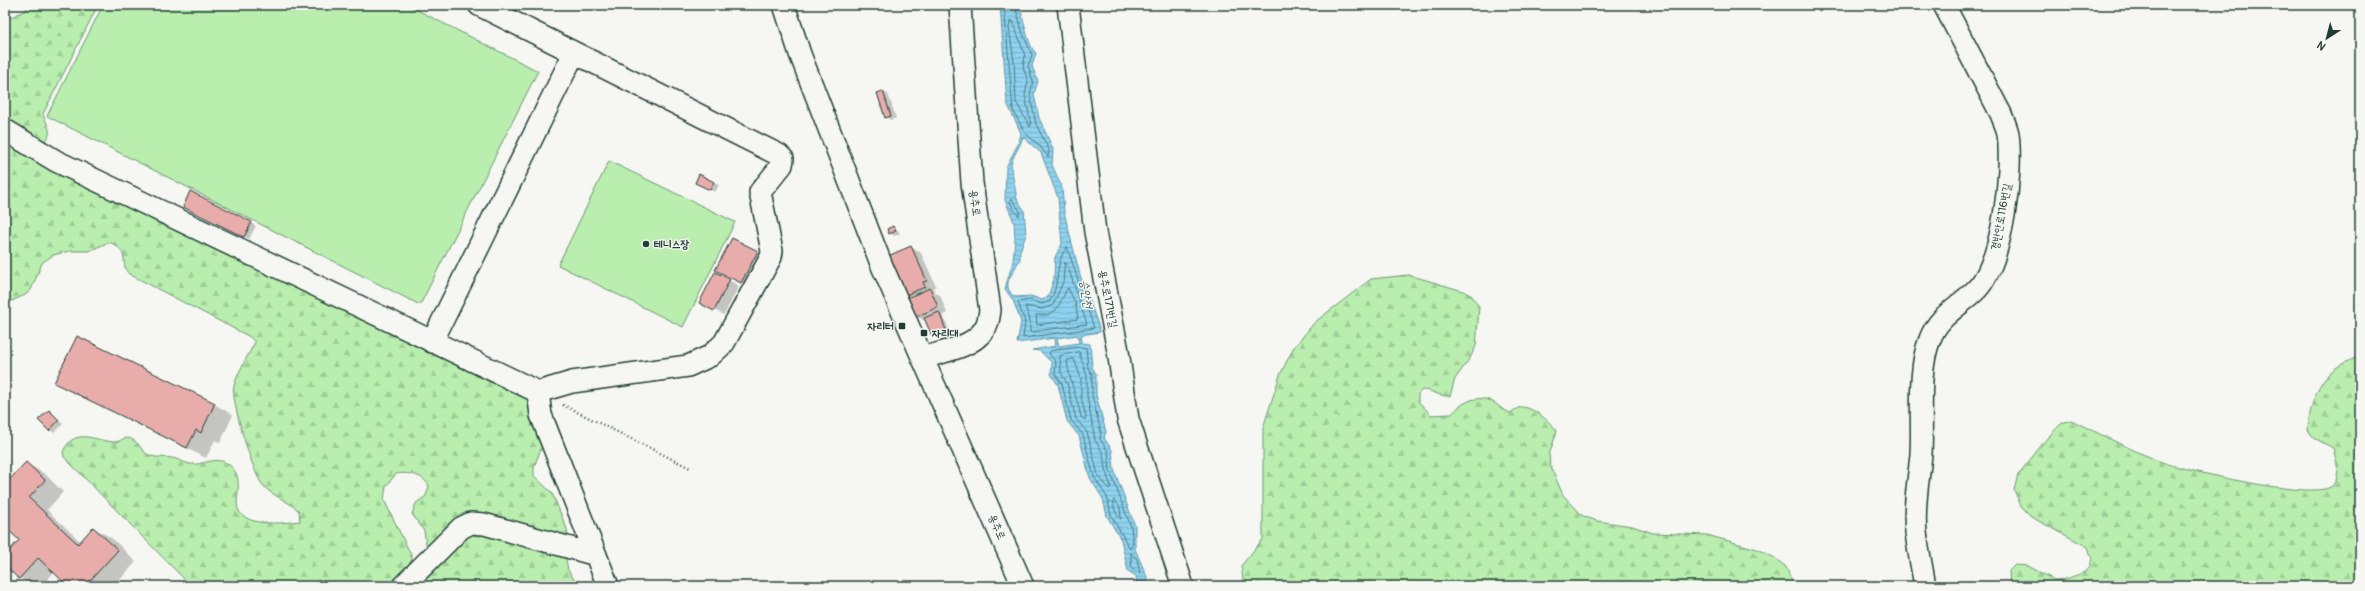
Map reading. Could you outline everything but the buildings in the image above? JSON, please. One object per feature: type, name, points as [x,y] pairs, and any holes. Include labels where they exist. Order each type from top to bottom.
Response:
[{"type":"street","points":[[5,130],[56,161],[538,392],[572,382],[688,366],[705,359],[718,349],[771,257],[772,251],[760,192],[782,165],[783,159],[779,155],[479,5]]},
{"type":"street","name":"용추로","points":[[784,5],[800,54],[882,266],[1022,586]]},
{"type":"street","name":"용추로","points":[[922,358],[949,350],[978,337],[987,325],[990,310],[972,183],[960,5]]},
{"type":"street","name":"용추로171번길","points":[[1068,5],[1095,232],[1118,351],[1128,419],[1183,586]]},
{"type":"street","name":"경반안로116번길","points":[[1925,586],[1915,518],[1921,452],[1925,356],[1937,325],[1947,313],[1977,288],[1987,274],[1998,240],[2007,196],[2010,163],[2008,133],[2001,114],[1944,5]]},
{"type":"street","points":[[432,342],[574,53]]},
{"type":"street","points":[[538,392],[541,415],[608,586]]},
{"type":"street","points":[[403,586],[461,528],[471,523],[484,524],[596,555]]},
{"type":"path","points":[[538,392],[692,468]]},
{"type":"green space","points":[[29,5],[98,5],[43,114],[49,128],[49,135],[44,142],[5,124],[5,20],[26,10]]},
{"type":"green space","points":[[103,5],[407,5],[538,71],[420,305],[47,116]]},
{"type":"green space","points":[[5,135],[526,392],[542,446],[534,467],[534,476],[552,493],[567,529],[568,537],[483,521],[427,550],[424,531],[412,514],[416,503],[426,496],[429,486],[419,476],[405,473],[396,474],[386,486],[384,500],[412,557],[412,565],[396,586],[191,586],[64,457],[63,452],[73,439],[79,437],[114,442],[129,438],[134,440],[146,453],[152,456],[178,459],[190,464],[200,464],[218,460],[223,461],[232,468],[237,477],[237,503],[239,511],[245,517],[253,521],[273,523],[300,521],[299,511],[270,492],[262,484],[258,477],[248,452],[235,405],[234,386],[255,342],[250,337],[129,274],[126,270],[123,254],[116,246],[109,242],[89,251],[70,251],[53,255],[42,263],[31,290],[25,295],[5,304]]},
{"type":"green space","name":"테니스장","points":[[609,161],[735,222],[683,327],[558,265]]},
{"type":"green space","points":[[1409,275],[1463,291],[1472,296],[1479,307],[1476,346],[1470,358],[1455,379],[1450,396],[1422,390],[1418,394],[1418,401],[1431,415],[1452,414],[1464,403],[1474,399],[1485,399],[1491,401],[1510,413],[1521,407],[1531,409],[1546,419],[1557,431],[1549,455],[1550,465],[1563,495],[1583,516],[1597,521],[1632,526],[1653,533],[1707,535],[1757,549],[1775,558],[1786,567],[1794,586],[1244,586],[1241,566],[1263,539],[1263,428],[1280,375],[1294,347],[1315,322],[1371,279]]},
{"type":"green space","points":[[2360,356],[2360,586],[2010,586],[2009,571],[2015,565],[2028,566],[2054,580],[2066,579],[2085,572],[2090,566],[2092,559],[2088,547],[2033,518],[2021,506],[2014,490],[2018,475],[2048,437],[2062,423],[2071,420],[2159,461],[2193,471],[2276,487],[2301,490],[2321,490],[2332,486],[2338,473],[2333,448],[2314,438],[2308,430],[2314,398],[2326,376],[2338,366]]},
{"type":"green space","points":[[471,527],[565,554],[568,570],[578,586],[426,586],[422,580]]},
{"type":"water","name":"승안천","points":[[1000,5],[1019,5],[1028,38],[1033,50],[1036,53],[1032,66],[1038,81],[1034,94],[1039,118],[1053,149],[1052,165],[1062,188],[1064,212],[1080,275],[1100,330],[1100,332],[1081,335],[1082,343],[1090,344],[1092,367],[1096,374],[1096,395],[1106,432],[1104,438],[1112,450],[1114,470],[1135,526],[1135,549],[1147,577],[1147,586],[1137,586],[1136,576],[1128,571],[1121,540],[1107,516],[1103,499],[1090,478],[1079,436],[1067,421],[1058,385],[1051,374],[1052,363],[1040,351],[1032,350],[1056,346],[1055,338],[1017,343],[1021,322],[1013,300],[1005,289],[1013,261],[1015,239],[1014,222],[1005,200],[1006,167],[1019,142],[1021,133],[1007,103]],"holes":[[[1023,137],[1041,153],[1058,198],[1062,244],[1055,257],[1054,279],[1048,297],[1042,300],[1031,296],[1016,297],[1011,294],[1008,288],[1008,281],[1020,259],[1020,251],[1026,235],[1024,210],[1017,199],[1011,167],[1012,160]],[[1078,335],[1079,343],[1059,346],[1057,338]]]},
{"type":"place","name":"테니스장","points":[[646,244]]},
{"type":"place","name":"자리터","points":[[902,326]]},
{"type":"place","name":"자리대","points":[[924,333]]}]
